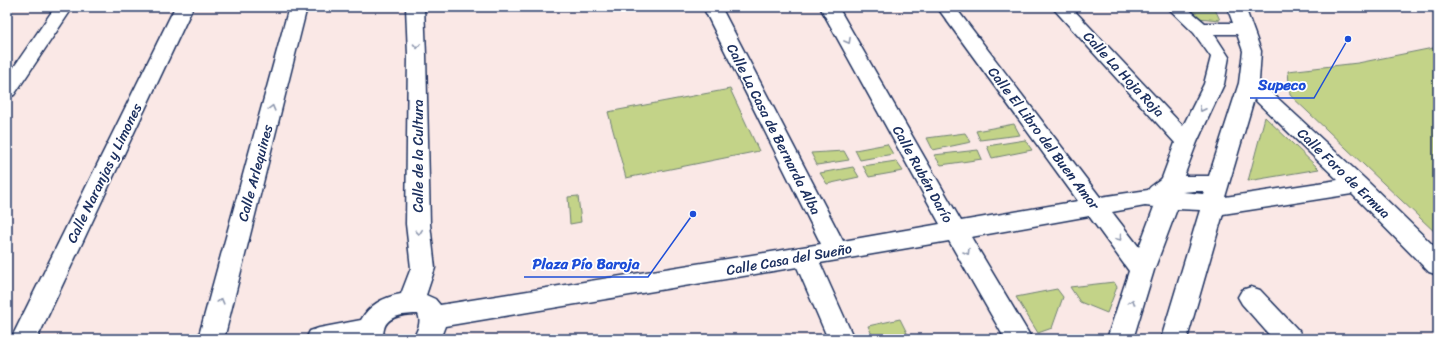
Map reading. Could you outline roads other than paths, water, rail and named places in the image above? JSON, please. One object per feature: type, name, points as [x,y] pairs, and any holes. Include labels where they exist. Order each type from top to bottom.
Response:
[{"type":"street","points":[[7,91],[64,7]]},
{"type":"street","name":"Calle Naranjas y Limones","points":[[24,339],[184,7]]},
{"type":"street","name":"Calle Arlequines","points":[[211,339],[298,7]]},
{"type":"street","name":"Calle de la Cultura","points":[[411,302],[422,268],[418,224],[417,55],[415,7]]},
{"type":"street","name":"Calle La Casa de Bernarda Alba","points":[[712,7],[836,251]]},
{"type":"street","name":"Calle Rubén Darío","points":[[829,7],[955,230],[1019,339]]},
{"type":"street","name":"Calle El Libro del Buen Amor","points":[[946,7],[1142,270]]},
{"type":"street","name":"Calle La Hoja Roja","points":[[1061,7],[1186,142]]},
{"type":"street","points":[[1120,339],[1172,180],[1186,142],[1212,88],[1220,57],[1200,29],[1176,7]]},
{"type":"street","points":[[1174,339],[1214,198],[1247,91],[1252,51],[1236,7]]},
{"type":"street","points":[[1200,29],[1244,28]]},
{"type":"street","points":[[1212,88],[1247,91]]},
{"type":"street","name":"Calle Foro de Ermua","points":[[1247,91],[1358,185],[1438,265]]},
{"type":"street","name":"Calle Casa del Sueño","points":[[429,328],[836,251],[1096,207],[1168,193],[1214,198],[1358,185]]},
{"type":"street","points":[[805,257],[841,339]]},
{"type":"street","points":[[1251,297],[1290,339]]},
{"type":"street","points":[[319,339],[370,334],[375,321],[381,313],[390,307],[411,302],[426,306],[429,328]]},
{"type":"place","name":"Supeco","points":[[1348,39]]},
{"type":"place","name":"Plaza Pío Baroja","points":[[693,214]]}]
